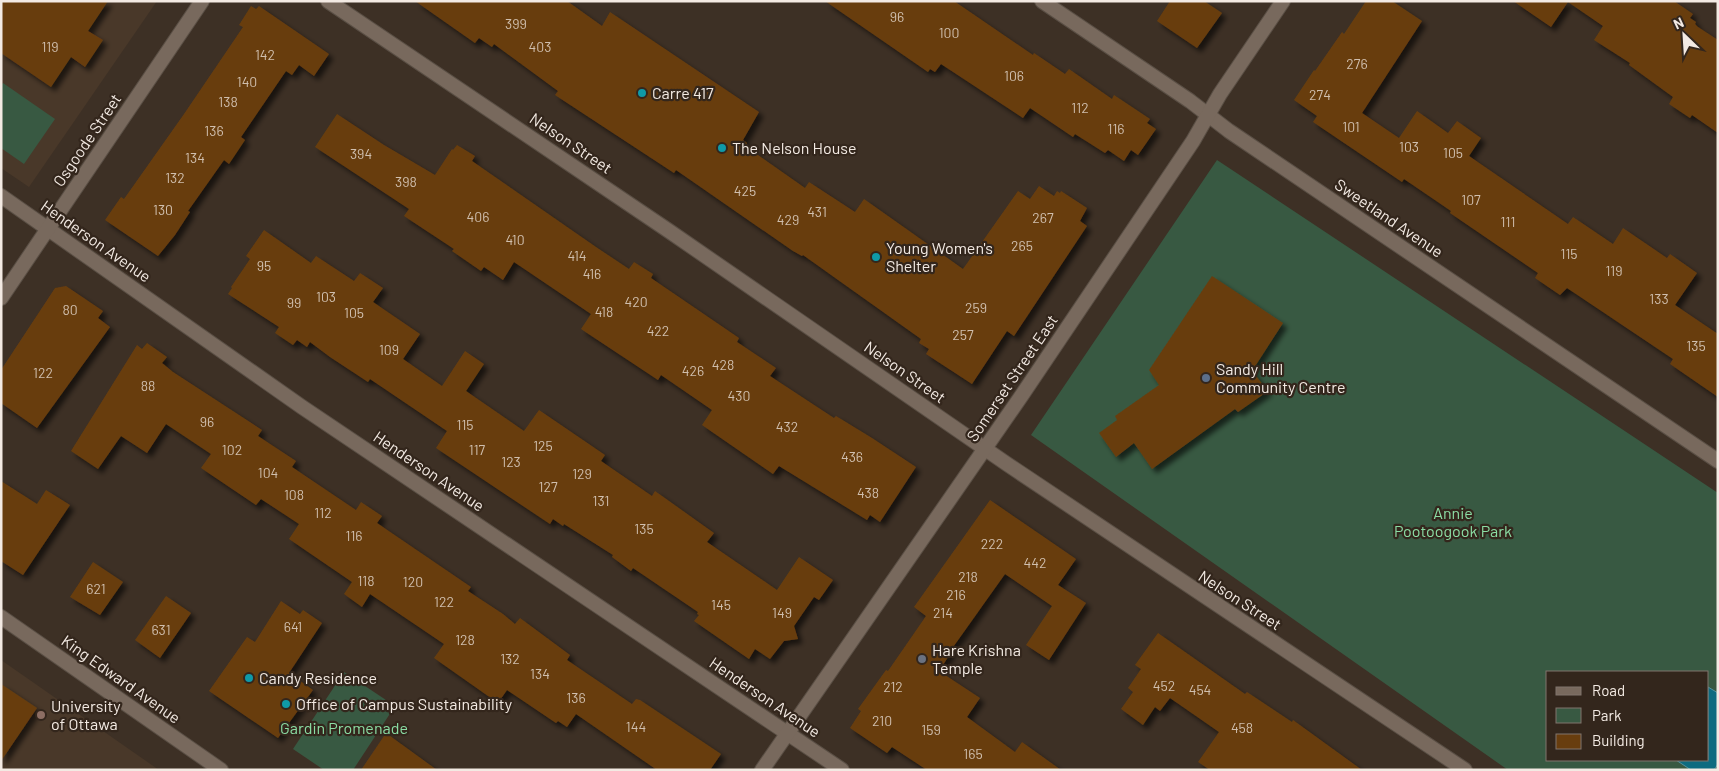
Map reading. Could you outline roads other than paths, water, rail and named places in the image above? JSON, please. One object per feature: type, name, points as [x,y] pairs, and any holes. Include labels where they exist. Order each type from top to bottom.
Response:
[{"type":"street","name":"Osgoode Street","points":[[1,298],[202,1]]},
{"type":"street","name":"Nelson Street","points":[[328,1],[669,231],[985,449],[1465,770]]},
{"type":"street","name":"Sweetland Avenue","points":[[1042,1],[1229,131],[1718,461]]},
{"type":"street","name":"Somerset Street East","points":[[762,770],[985,449],[1145,213],[1193,141],[1207,114],[1283,1]]},
{"type":"street","name":"Henderson Avenue","points":[[1,196],[302,407],[842,770]]},
{"type":"street","name":"King Edward Avenue","points":[[1,617],[221,770]]},
{"type":"water","points":[[1709,688],[1718,693],[1718,764],[1714,770],[1691,770],[1678,761],[1709,761]]},
{"type":"place","name":"Carre 417","points":[[642,93]]},
{"type":"place","name":"The Nelson House","points":[[722,148]]},
{"type":"place","name":"Young Women's Shelter","points":[[876,257]]},
{"type":"place","name":"Sandy Hill Community Centre","points":[[1206,378]]},
{"type":"place","name":"Hare Krishna Temple","points":[[922,659]]},
{"type":"place","name":"Candy Residence","points":[[249,678]]},
{"type":"place","name":"Office of Campus Sustainability","points":[[286,704]]},
{"type":"place","name":"University of Ottawa","points":[[41,715]]},
{"type":"park label","name":"Annie Pootoogook Park","points":[[1453,522]]},
{"type":"park label","name":"Gardin Promenade","points":[[344,728]]}]
